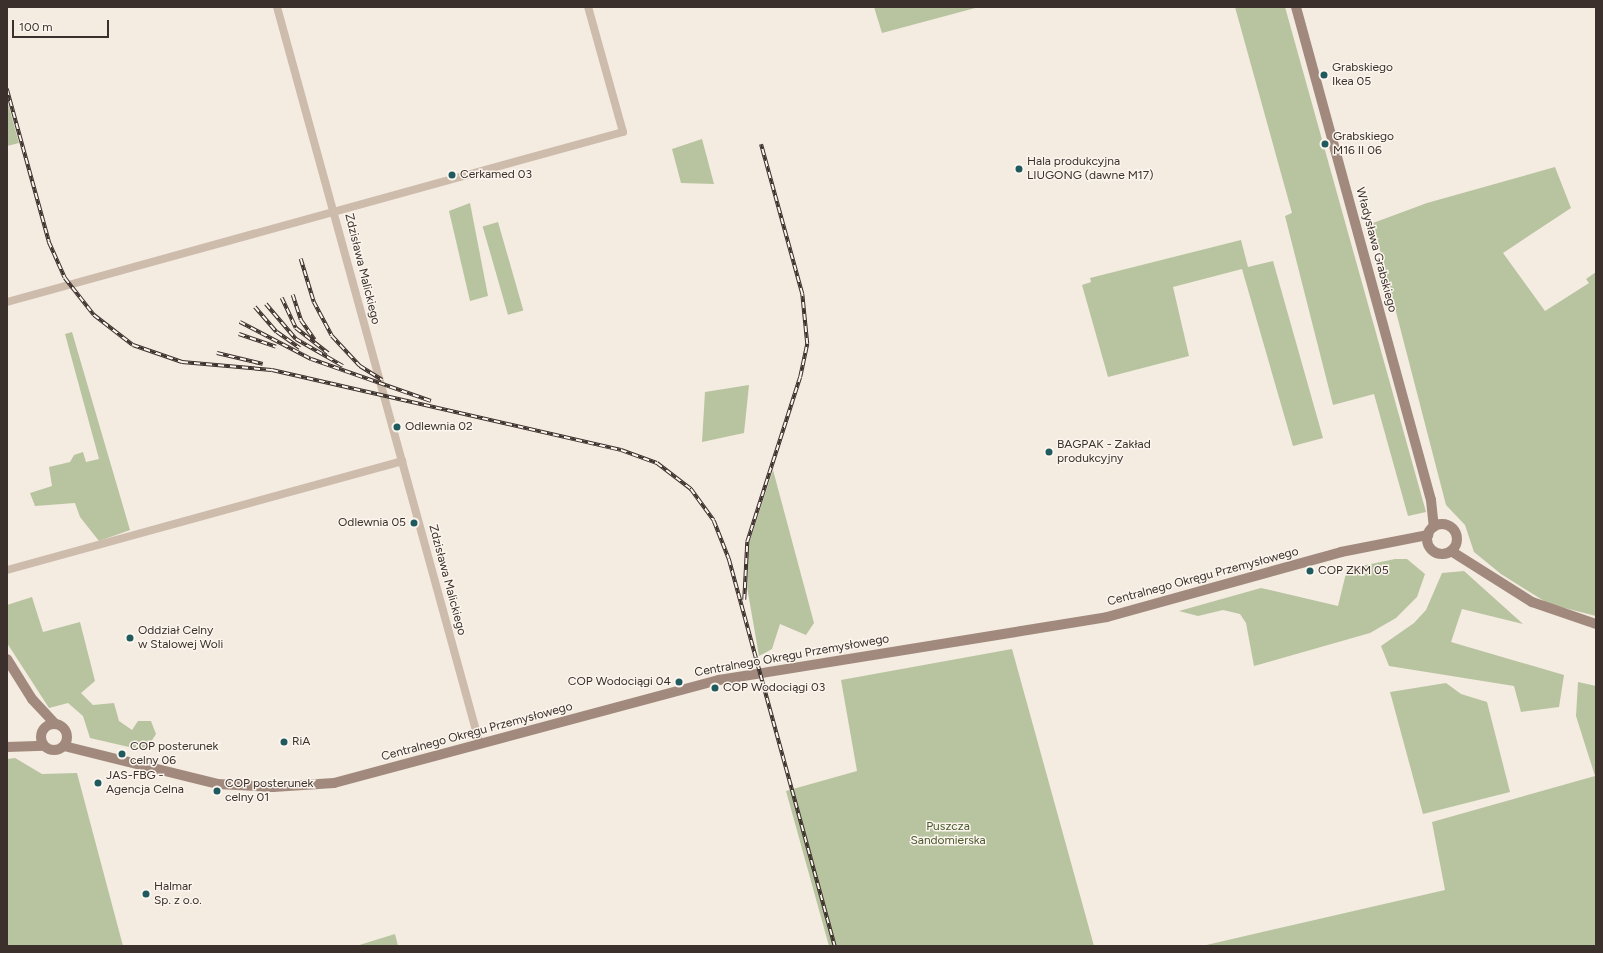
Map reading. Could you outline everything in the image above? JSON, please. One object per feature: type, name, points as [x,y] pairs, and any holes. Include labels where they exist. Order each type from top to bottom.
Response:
[{"type":"street","points":[[7,302],[333,212],[277,7]]},
{"type":"street","name":"Zdzisława Malickiego","points":[[480,745],[333,212],[623,132],[588,7]]},
{"type":"street","name":"Władysława Grabskiego","points":[[1296,7],[1438,526]]},
{"type":"street","points":[[7,570],[402,461]]},
{"type":"street","points":[[1438,526],[1454,531],[1454,548],[1438,554],[1428,540],[1438,526]]},
{"type":"street","name":"Centralnego Okręgu Przemysłowego","points":[[64,746],[97,752],[204,782],[289,787],[358,778],[716,681],[1107,617],[1341,552],[1401,542],[1428,540]]},
{"type":"street","points":[[1454,548],[1532,602],[1596,624]]},
{"type":"street","points":[[7,659],[32,699],[54,723],[62,726],[68,735],[64,746],[54,750],[44,746],[7,747]]},
{"type":"street","points":[[32,699],[42,731],[44,746]]},
{"type":"street","points":[[7,747],[42,731],[54,723]]},
{"type":"street","name":"Centralnego Okręgu Przemysłowego","points":[[68,735],[97,752]]},
{"type":"green space","points":[[874,7],[979,7],[882,33]]},
{"type":"green space","points":[[1235,7],[1285,7],[1426,512],[1408,516],[1374,394],[1333,405],[1285,216],[1292,213]]},
{"type":"green space","points":[[7,100],[19,143],[7,146]]},
{"type":"green space","points":[[702,139],[714,184],[681,183],[672,149]]},
{"type":"green space","points":[[1555,167],[1571,208],[1503,253],[1545,311],[1589,283],[1586,279],[1596,272],[1596,616],[1549,604],[1501,574],[1474,552],[1465,525],[1446,505],[1373,223],[1427,203]]},
{"type":"green space","points":[[470,203],[488,296],[470,301],[449,211]]},
{"type":"green space","points":[[498,222],[523,310],[508,315],[483,226]]},
{"type":"green space","points":[[1241,240],[1248,267],[1273,261],[1323,438],[1293,446],[1242,269],[1173,287],[1189,356],[1108,377],[1082,285],[1091,282],[1090,278]]},
{"type":"green space","points":[[72,332],[130,530],[99,541],[80,517],[75,503],[35,506],[30,493],[52,486],[49,467],[70,462],[74,455],[83,452],[86,462],[99,459],[65,334]]},
{"type":"green space","points":[[749,385],[744,433],[702,442],[705,392]]},
{"type":"green space","points":[[773,470],[814,623],[806,635],[780,624],[772,649],[759,656],[747,587],[748,546]]},
{"type":"green space","points":[[1395,559],[1407,559],[1425,574],[1417,597],[1396,618],[1370,633],[1254,666],[1246,623],[1240,614],[1223,610],[1198,616],[1179,611],[1261,588],[1338,606],[1347,569]]},
{"type":"green space","points":[[1464,571],[1523,624],[1462,609],[1451,642],[1564,675],[1559,707],[1521,712],[1514,686],[1389,666],[1381,646],[1414,623],[1426,610],[1442,573]]},
{"type":"green space","points":[[32,597],[43,632],[80,622],[95,681],[81,693],[93,705],[114,703],[119,721],[132,730],[138,721],[151,721],[156,734],[149,745],[142,750],[90,738],[83,716],[68,703],[49,708],[7,643],[7,605]]},
{"type":"green space","name":"Puszcza Sandomierska","points":[[1012,649],[1094,946],[829,946],[786,791],[857,771],[841,680]]},
{"type":"green space","points":[[1578,682],[1596,686],[1596,946],[1202,946],[1445,890],[1432,822],[1595,776],[1576,716]]},
{"type":"green space","points":[[1446,683],[1461,694],[1487,702],[1510,792],[1423,814],[1390,692]]},
{"type":"green space","points":[[15,758],[42,774],[77,773],[123,946],[7,946],[7,759]]},
{"type":"green space","points":[[395,934],[398,946],[356,946]]},
{"type":"railway","points":[[7,89],[49,242],[65,278],[94,315],[133,345],[182,362],[272,370],[621,450],[657,463],[691,489],[714,521],[729,559],[835,946]]},
{"type":"railway","points":[[744,600],[747,542],[800,377],[807,344],[802,294],[761,145]]},
{"type":"railway","points":[[301,259],[314,302],[332,336],[360,366],[382,380]]},
{"type":"railway","points":[[293,295],[301,320],[315,340]]},
{"type":"railway","points":[[282,298],[296,328],[328,353]]},
{"type":"railway","points":[[266,304],[296,339],[343,366]]},
{"type":"railway","points":[[255,307],[277,332],[300,348]]},
{"type":"railway","points":[[240,322],[311,359],[431,401]]},
{"type":"railway","points":[[239,334],[276,347]]},
{"type":"railway","points":[[217,353],[263,364]]},
{"type":"place","name":"Grabskiego Ikea 05","points":[[1324,75]]},
{"type":"place","name":"Grabskiego M16 II 06","points":[[1325,144]]},
{"type":"place","name":"Hala produkcyjna LIUGONG (dawne M17)","points":[[1019,169]]},
{"type":"place","name":"Cerkamed 03","points":[[452,175]]},
{"type":"place","name":"Odlewnia 02","points":[[397,427]]},
{"type":"place","name":"BAGPAK - Zakład produkcyjny","points":[[1049,452]]},
{"type":"place","name":"Odlewnia 05","points":[[414,523]]},
{"type":"place","name":"COP ZKM 05","points":[[1310,571]]},
{"type":"place","name":"Oddział Celny w Stalowej Woli","points":[[130,638]]},
{"type":"place","name":"COP Wodociągi 04","points":[[679,682]]},
{"type":"place","name":"COP Wodociągi 03","points":[[715,688]]},
{"type":"place","name":"RiA","points":[[284,742]]},
{"type":"place","name":"COP posterunek celny 06","points":[[122,754]]},
{"type":"place","name":"JAS-FBG - Agencja Celna","points":[[98,783]]},
{"type":"place","name":"COP posterunek celny 01","points":[[217,791]]},
{"type":"place","name":"Halmar Sp. z o.o.","points":[[146,894]]}]
